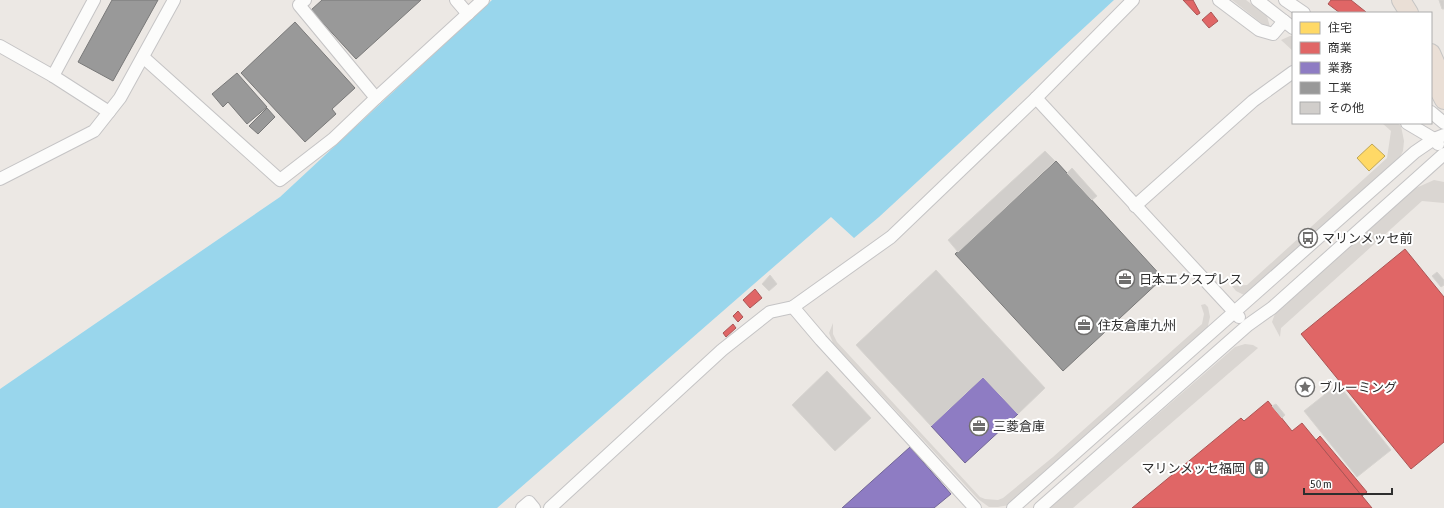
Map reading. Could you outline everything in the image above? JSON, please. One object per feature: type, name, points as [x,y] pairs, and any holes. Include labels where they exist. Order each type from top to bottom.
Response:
[{"type":"highway","points":[[1393,0],[1399,12]]},
{"type":"highway","points":[[1401,0],[1408,12]]},
{"type":"highway","points":[[1406,0],[1412,12]]},
{"type":"highway","points":[[1432,55],[1440,76],[1444,100]]},
{"type":"street","points":[[53,76],[94,0]]},
{"type":"street","points":[[0,179],[94,131],[120,98],[174,0]]},
{"type":"street","points":[[305,0],[299,5],[376,98]]},
{"type":"street","points":[[456,0],[468,14]]},
{"type":"street","points":[[143,57],[280,180],[333,140],[376,98],[483,0]]},
{"type":"street","points":[[550,508],[722,350],[770,312],[793,307],[891,237],[1036,98],[1133,0]]},
{"type":"street","points":[[1219,0],[1259,30],[1273,34],[1288,24],[1257,0]]},
{"type":"street","points":[[1285,0],[1303,12]]},
{"type":"street","points":[[0,46],[53,76],[109,112]]},
{"type":"street","points":[[1135,206],[1253,101],[1292,73]]},
{"type":"street","points":[[1036,98],[1234,313],[1248,325]]},
{"type":"street","points":[[1432,113],[1444,123]]},
{"type":"street","points":[[1040,508],[1248,325],[1272,308],[1444,154],[1439,137],[1410,124]]},
{"type":"street","points":[[1013,508],[1415,152],[1439,137]]},
{"type":"street","points":[[793,307],[821,340],[975,508]]},
{"type":"shaded area","points":[[1232,0],[1246,0],[1267,16],[1270,27],[1269,29]]},
{"type":"shaded area","points":[[1292,36],[1292,50],[1281,40]]},
{"type":"shaded area","points":[[1383,124],[1398,124],[1401,126],[1404,141],[1403,151],[1400,157],[1250,294],[1244,295],[1236,291],[1232,286],[1247,285],[1387,158],[1391,131]]},
{"type":"shaded area","points":[[1434,180],[1444,182],[1444,203],[1422,201],[1281,328],[1280,337],[1272,322],[1277,308],[1416,188]]},
{"type":"shaded area","points":[[1205,304],[1208,307],[1210,317],[1207,330],[1009,505],[998,507],[989,507],[978,499],[833,343],[829,333],[833,323],[833,334],[837,342],[980,497],[998,500],[1003,498],[1053,457],[1202,324],[1204,314],[1201,305]]},
{"type":"shaded area","points":[[1245,344],[1253,345],[1258,348],[1073,508],[1050,508],[1235,347]]},
{"type":"water","points":[[492,0],[1114,0],[879,217],[854,238],[831,217],[497,508],[0,508],[0,389],[280,197]]},
{"type":"building: 住宅","points":[[1372,144],[1385,156],[1369,171],[1357,158]]},
{"type":"building: 商業","points":[[1183,0],[1193,0],[1200,13],[1197,15]]},
{"type":"building: 商業","points":[[1331,0],[1351,0],[1366,12],[1339,12],[1328,4]]},
{"type":"building: 商業","points":[[1211,12],[1218,21],[1209,28],[1202,20]]},
{"type":"building: 商業","points":[[1405,249],[1444,297],[1444,442],[1411,469],[1301,334]]},
{"type":"building: 商業","points":[[755,289],[762,298],[750,308],[743,300]]},
{"type":"building: 商業","points":[[738,311],[743,317],[738,322],[733,316]]},
{"type":"building: 商業","points":[[733,324],[736,328],[726,337],[723,333]]},
{"type":"building: 商業","name":"マリンメッセ福岡","points":[[1268,401],[1292,431],[1302,423],[1372,508],[1132,508],[1241,418],[1244,421]]},
{"type":"building: 商業","points":[[1320,436],[1367,492],[1362,496],[1316,440]]},
{"type":"building: 業務","points":[[983,377],[1018,414],[965,463],[931,426]]},
{"type":"building: 業務","points":[[910,447],[951,494],[934,508],[842,508]]},
{"type":"building: 工業","points":[[112,0],[158,0],[113,81],[78,62]]},
{"type":"building: 工業","points":[[322,0],[421,0],[356,59],[311,10]]},
{"type":"building: 工業","points":[[295,22],[355,88],[332,109],[336,114],[305,142],[241,73]]},
{"type":"building: 工業","points":[[237,73],[267,107],[247,124],[228,102],[223,107],[212,94]]},
{"type":"building: 工業","points":[[267,108],[275,117],[258,134],[249,126]]},
{"type":"building: 工業","points":[[1056,161],[1163,278],[1063,371],[955,254]]},
{"type":"building: その他","points":[[1439,0],[1444,0],[1444,9],[1442,9]]},
{"type":"building: その他","points":[[1045,151],[1055,161],[958,252],[948,240]]},
{"type":"building: その他","points":[[1072,168],[1097,196],[1092,200],[1067,173]]},
{"type":"building: その他","points":[[936,270],[1045,388],[1018,414],[983,377],[931,426],[856,345]]},
{"type":"building: その他","points":[[1437,272],[1444,280],[1444,285],[1441,287],[1432,276]]},
{"type":"building: その他","points":[[770,275],[777,284],[769,291],[762,284]]},
{"type":"building: その他","points":[[827,371],[871,418],[835,451],[792,405]]},
{"type":"building: その他","points":[[1338,384],[1391,450],[1357,477],[1304,411]]},
{"type":"building: その他","points":[[1276,404],[1285,415],[1282,418],[1272,406]]},
{"type":"place","name":"マリンメッセ前","points":[[1308,238]]},
{"type":"place","name":"日本エクスプレス","points":[[1125,279]]},
{"type":"place","name":"住友倉庫九州","points":[[1084,325]]},
{"type":"place","name":"ブルーミング","points":[[1305,387]]},
{"type":"place","name":"三菱倉庫","points":[[979,426]]},
{"type":"place","name":"マリンメッセ福岡","points":[[1259,468]]}]
